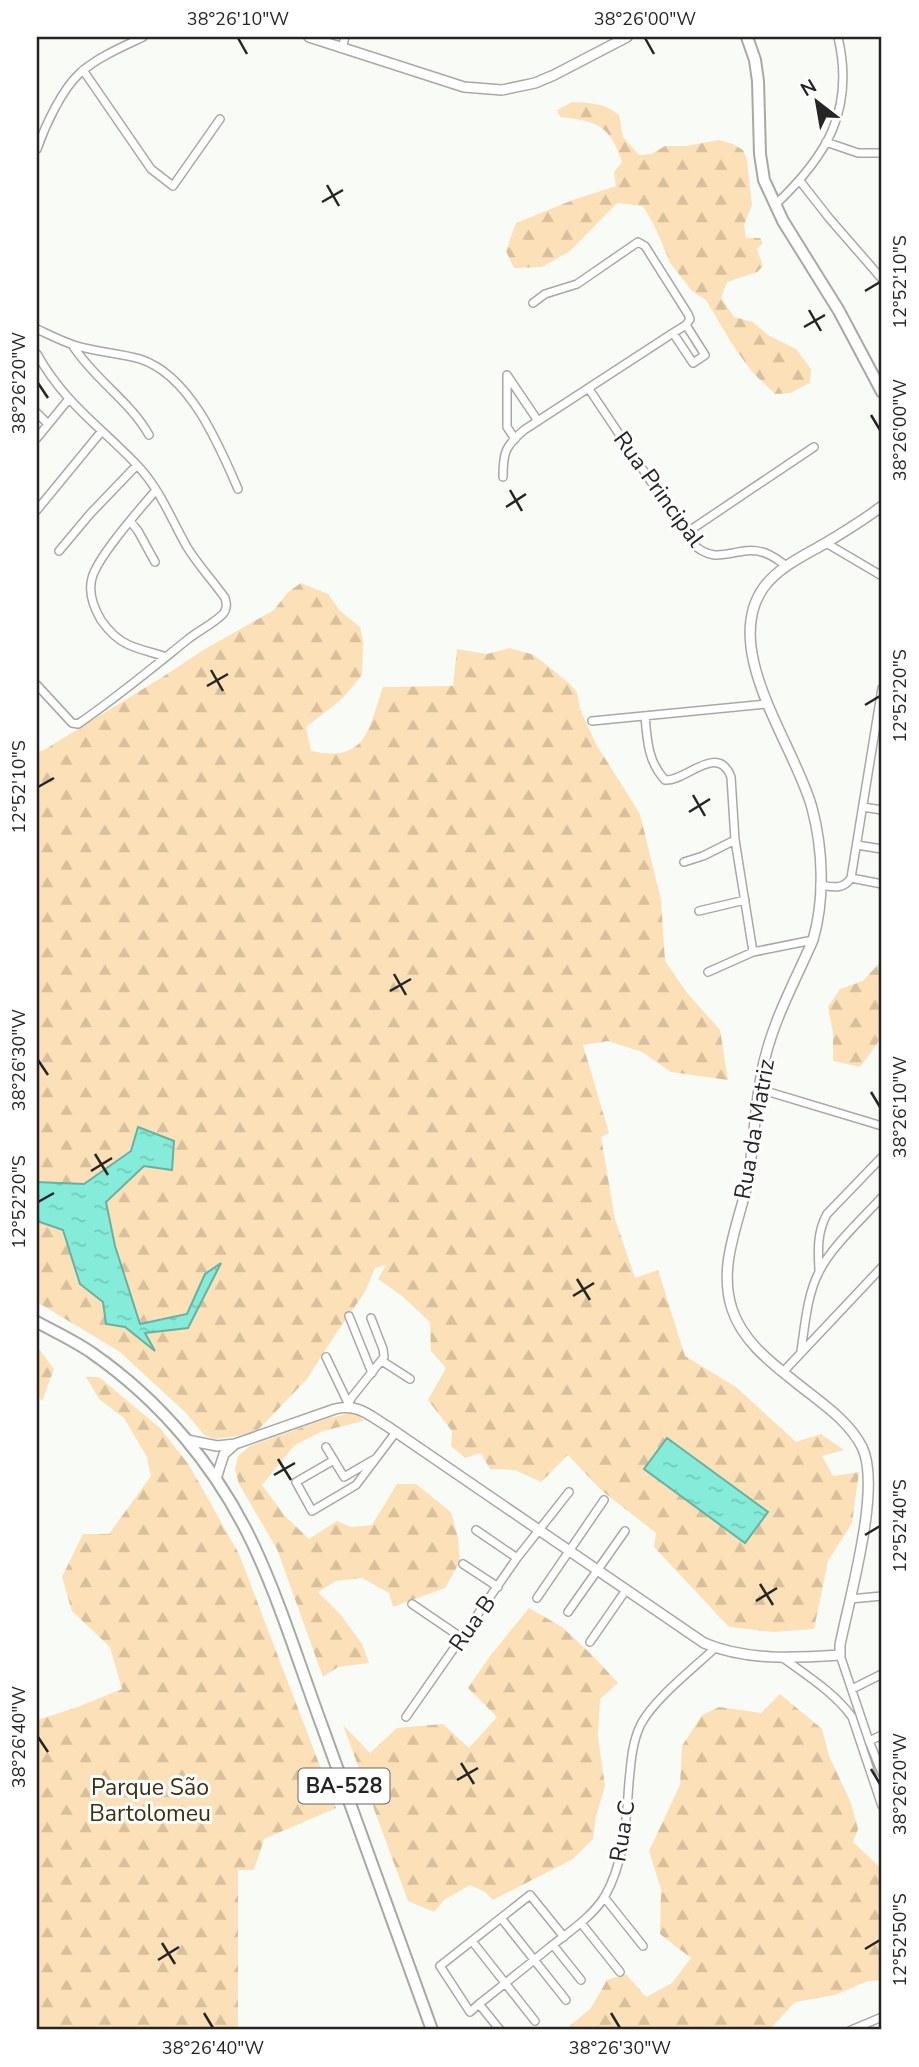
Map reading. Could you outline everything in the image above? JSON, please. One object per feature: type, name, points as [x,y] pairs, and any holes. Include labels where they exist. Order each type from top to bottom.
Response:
[{"type":"main road","points":[[747,37],[755,60],[758,81],[761,167],[764,180],[775,205],[853,335],[882,392]]},
{"type":"main road","name":"BA-528","points":[[37,1322],[91,1352],[164,1415],[216,1479],[252,1542],[432,2030]]},
{"type":"street","points":[[37,146],[65,92],[83,71],[143,37]]},
{"type":"street","points":[[309,37],[464,87],[502,90],[535,83],[554,75],[627,37]]},
{"type":"street","points":[[342,48],[345,37]]},
{"type":"street","points":[[775,205],[800,181],[827,142],[837,122],[844,65],[838,37]]},
{"type":"street","points":[[83,71],[150,169],[173,186],[220,119]]},
{"type":"street","points":[[827,142],[858,153],[882,153]]},
{"type":"street","points":[[800,181],[882,279]]},
{"type":"street","points":[[503,477],[504,454],[515,439],[538,421],[686,325],[690,319],[645,246],[638,242],[578,284],[551,292],[533,303]]},
{"type":"street","points":[[673,333],[693,363],[705,355],[686,325]]},
{"type":"street","points":[[37,329],[73,345],[139,359],[166,373],[212,430],[238,489]]},
{"type":"street","points":[[73,345],[92,372],[137,416],[149,435]]},
{"type":"street","points":[[37,354],[55,385],[68,400],[137,465],[156,490],[192,555],[225,598],[226,611],[135,683],[74,725],[37,685]]},
{"type":"street","points":[[515,439],[507,427],[507,375],[538,421]]},
{"type":"street","name":"Rua Principal","points":[[589,389],[699,550],[716,556],[755,551],[773,556],[786,566]]},
{"type":"street","points":[[37,438],[68,400]]},
{"type":"street","points":[[37,413],[48,424]]},
{"type":"street","points":[[37,510],[101,432]]},
{"type":"street","points":[[686,533],[814,447]]},
{"type":"street","points":[[59,551],[137,465]]},
{"type":"street","points":[[156,490],[96,568],[92,577],[92,596],[98,615],[116,637],[128,645],[166,657]]},
{"type":"street","name":"Rua da Matriz","points":[[839,1655],[867,1506],[868,1461],[856,1436],[844,1423],[748,1339],[732,1311],[728,1295],[728,1258],[751,1163],[759,1089],[771,1035],[813,940],[820,912],[819,848],[812,808],[798,769],[767,704],[754,665],[751,645],[752,614],[764,588],[786,566],[882,506]]},
{"type":"street","points":[[130,521],[146,543],[155,562]]},
{"type":"street","points":[[826,542],[882,576]]},
{"type":"street","points":[[820,885],[841,887],[851,878],[882,688]]},
{"type":"street","points":[[592,721],[767,704]]},
{"type":"street","points":[[645,716],[649,750],[655,766],[665,780],[677,779],[702,764],[709,763],[726,767],[731,777],[735,841],[753,952]]},
{"type":"street","points":[[863,807],[882,810]]},
{"type":"street","points":[[684,862],[735,841]]},
{"type":"street","points":[[857,845],[882,849]]},
{"type":"street","points":[[851,878],[882,884]]},
{"type":"street","points":[[699,911],[746,900]]},
{"type":"street","points":[[708,972],[753,952],[813,940]]},
{"type":"street","points":[[759,1089],[882,1126]]},
{"type":"street","points":[[801,1351],[810,1300],[819,1270],[821,1225],[827,1214],[882,1157]]},
{"type":"street","points":[[819,1270],[840,1242],[882,1197]]},
{"type":"street","points":[[783,1372],[882,1267]]},
{"type":"street","points":[[349,1316],[372,1373]]},
{"type":"street","points":[[187,1440],[217,1446],[235,1444],[348,1404],[383,1361],[383,1349],[371,1318]]},
{"type":"street","points":[[327,1357],[348,1404],[396,1432],[694,1637],[730,1652],[783,1658],[839,1655],[882,1773]]},
{"type":"street","points":[[383,1361],[410,1379]]},
{"type":"street","points":[[334,1460],[296,1482],[312,1511],[356,1485],[396,1432]]},
{"type":"street","points":[[216,1479],[224,1454],[235,1444]]},
{"type":"street","points":[[327,1447],[344,1477],[377,1458]]},
{"type":"street","name":"Rua B","points":[[406,1717],[517,1558],[569,1492]]},
{"type":"street","points":[[537,1598],[604,1500]]},
{"type":"street","points":[[476,1530],[517,1558]]},
{"type":"street","points":[[568,1612],[625,1531]]},
{"type":"street","points":[[463,1564],[498,1587]]},
{"type":"street","points":[[590,1642],[626,1590]]},
{"type":"street","points":[[850,1599],[882,1596]]},
{"type":"street","points":[[412,1604],[462,1638]]},
{"type":"street","name":"Rua C","points":[[479,2004],[581,1923],[604,1897],[622,1852],[631,1759],[642,1723],[664,1696],[716,1648]]},
{"type":"street","points":[[783,1658],[847,1709],[870,1766],[882,1806]]},
{"type":"street","points":[[852,1689],[882,1674]]},
{"type":"street","points":[[869,1741],[882,1735]]},
{"type":"street","points":[[500,2030],[479,2004],[470,2012],[440,1966],[530,1895],[564,1937]]},
{"type":"street","points":[[604,1897],[643,1946]]},
{"type":"street","points":[[501,1918],[566,2000]]},
{"type":"street","points":[[581,1923],[620,1972]]},
{"type":"street","points":[[472,1941],[535,2021]]},
{"type":"street","points":[[553,1945],[581,1980]]},
{"type":"street","points":[[850,2030],[882,2017]]},
{"type":"green space","points":[[572,102],[591,103],[614,111],[619,115],[623,137],[639,155],[651,154],[665,146],[686,146],[719,140],[743,150],[747,160],[752,205],[744,225],[746,238],[760,238],[763,243],[757,249],[763,266],[757,272],[727,282],[721,298],[734,317],[753,322],[768,335],[796,349],[811,369],[810,383],[790,393],[775,394],[752,372],[706,300],[692,291],[671,264],[643,206],[617,203],[570,251],[542,267],[514,268],[506,251],[516,223],[616,186],[614,172],[622,162],[612,140],[593,123],[560,117],[557,110]]},
{"type":"green space","points":[[301,583],[328,594],[340,611],[360,627],[363,642],[362,675],[342,699],[306,727],[311,751],[344,752],[362,740],[383,687],[453,686],[457,649],[487,654],[510,648],[534,655],[577,692],[580,709],[596,744],[640,814],[661,900],[665,961],[688,994],[720,1030],[728,1080],[671,1072],[642,1052],[608,1041],[583,1045],[609,1133],[601,1137],[615,1219],[635,1278],[658,1270],[685,1356],[736,1387],[796,1442],[821,1434],[844,1450],[822,1456],[833,1476],[859,1472],[852,1523],[828,1561],[814,1629],[773,1632],[729,1627],[654,1547],[656,1533],[601,1490],[568,1455],[541,1482],[515,1470],[490,1469],[481,1453],[465,1458],[451,1446],[452,1431],[428,1400],[446,1368],[431,1351],[430,1322],[402,1296],[378,1279],[386,1265],[375,1268],[365,1292],[307,1379],[257,1431],[233,1437],[214,1439],[204,1435],[186,1413],[120,1352],[37,1302],[37,752],[274,610],[288,592]]},
{"type":"green space","points":[[882,960],[882,1033],[877,1044],[860,1067],[833,1061],[833,1033],[828,1007],[840,989],[863,981]]},
{"type":"green space","points":[[37,1346],[54,1369],[42,1401],[37,1394]]},
{"type":"green space","name":"Parque São Bartolomeu","points":[[86,1377],[99,1377],[160,1428],[189,1465],[239,1554],[336,1808],[264,1839],[254,1870],[238,1870],[238,2030],[37,2030],[37,1720],[122,1689],[110,1647],[72,1611],[62,1577],[83,1534],[109,1534],[151,1476],[147,1457],[124,1418],[99,1399]]},
{"type":"green space","points":[[355,1412],[364,1421],[323,1431],[295,1445],[262,1485],[285,1516],[309,1539],[337,1521],[351,1527],[372,1525],[397,1484],[416,1484],[451,1512],[458,1538],[460,1562],[445,1588],[393,1607],[389,1593],[362,1578],[336,1581],[318,1592],[341,1615],[362,1644],[369,1663],[338,1667],[323,1677],[277,1549],[239,1484],[235,1469],[238,1456],[250,1446],[329,1418]]},
{"type":"green space","points":[[529,1608],[562,1627],[618,1683],[600,1699],[598,1737],[605,1786],[596,1816],[593,1839],[573,1859],[493,1900],[485,1892],[470,1885],[444,1900],[434,1912],[408,1901],[343,1725],[370,1753],[397,1728],[443,1724],[469,1748],[497,1717],[468,1688]]},
{"type":"green space","points":[[780,1694],[822,1729],[829,1756],[851,1803],[858,1829],[853,1842],[882,1869],[882,1980],[868,1981],[835,1995],[795,2002],[769,2030],[565,2030],[591,2008],[607,1980],[626,1974],[646,1997],[672,1983],[691,1958],[660,1934],[661,1889],[649,1851],[680,1785],[682,1746],[702,1715],[719,1707],[761,1713]]},
{"type":"water","points":[[138,1127],[174,1141],[172,1170],[144,1166],[106,1202],[115,1246],[140,1324],[187,1314],[205,1274],[221,1263],[188,1328],[145,1333],[155,1351],[125,1327],[106,1324],[103,1302],[80,1284],[63,1230],[37,1221],[37,1182],[84,1184],[131,1151]]},
{"type":"water","points":[[667,1438],[768,1512],[745,1543],[644,1469]]}]
